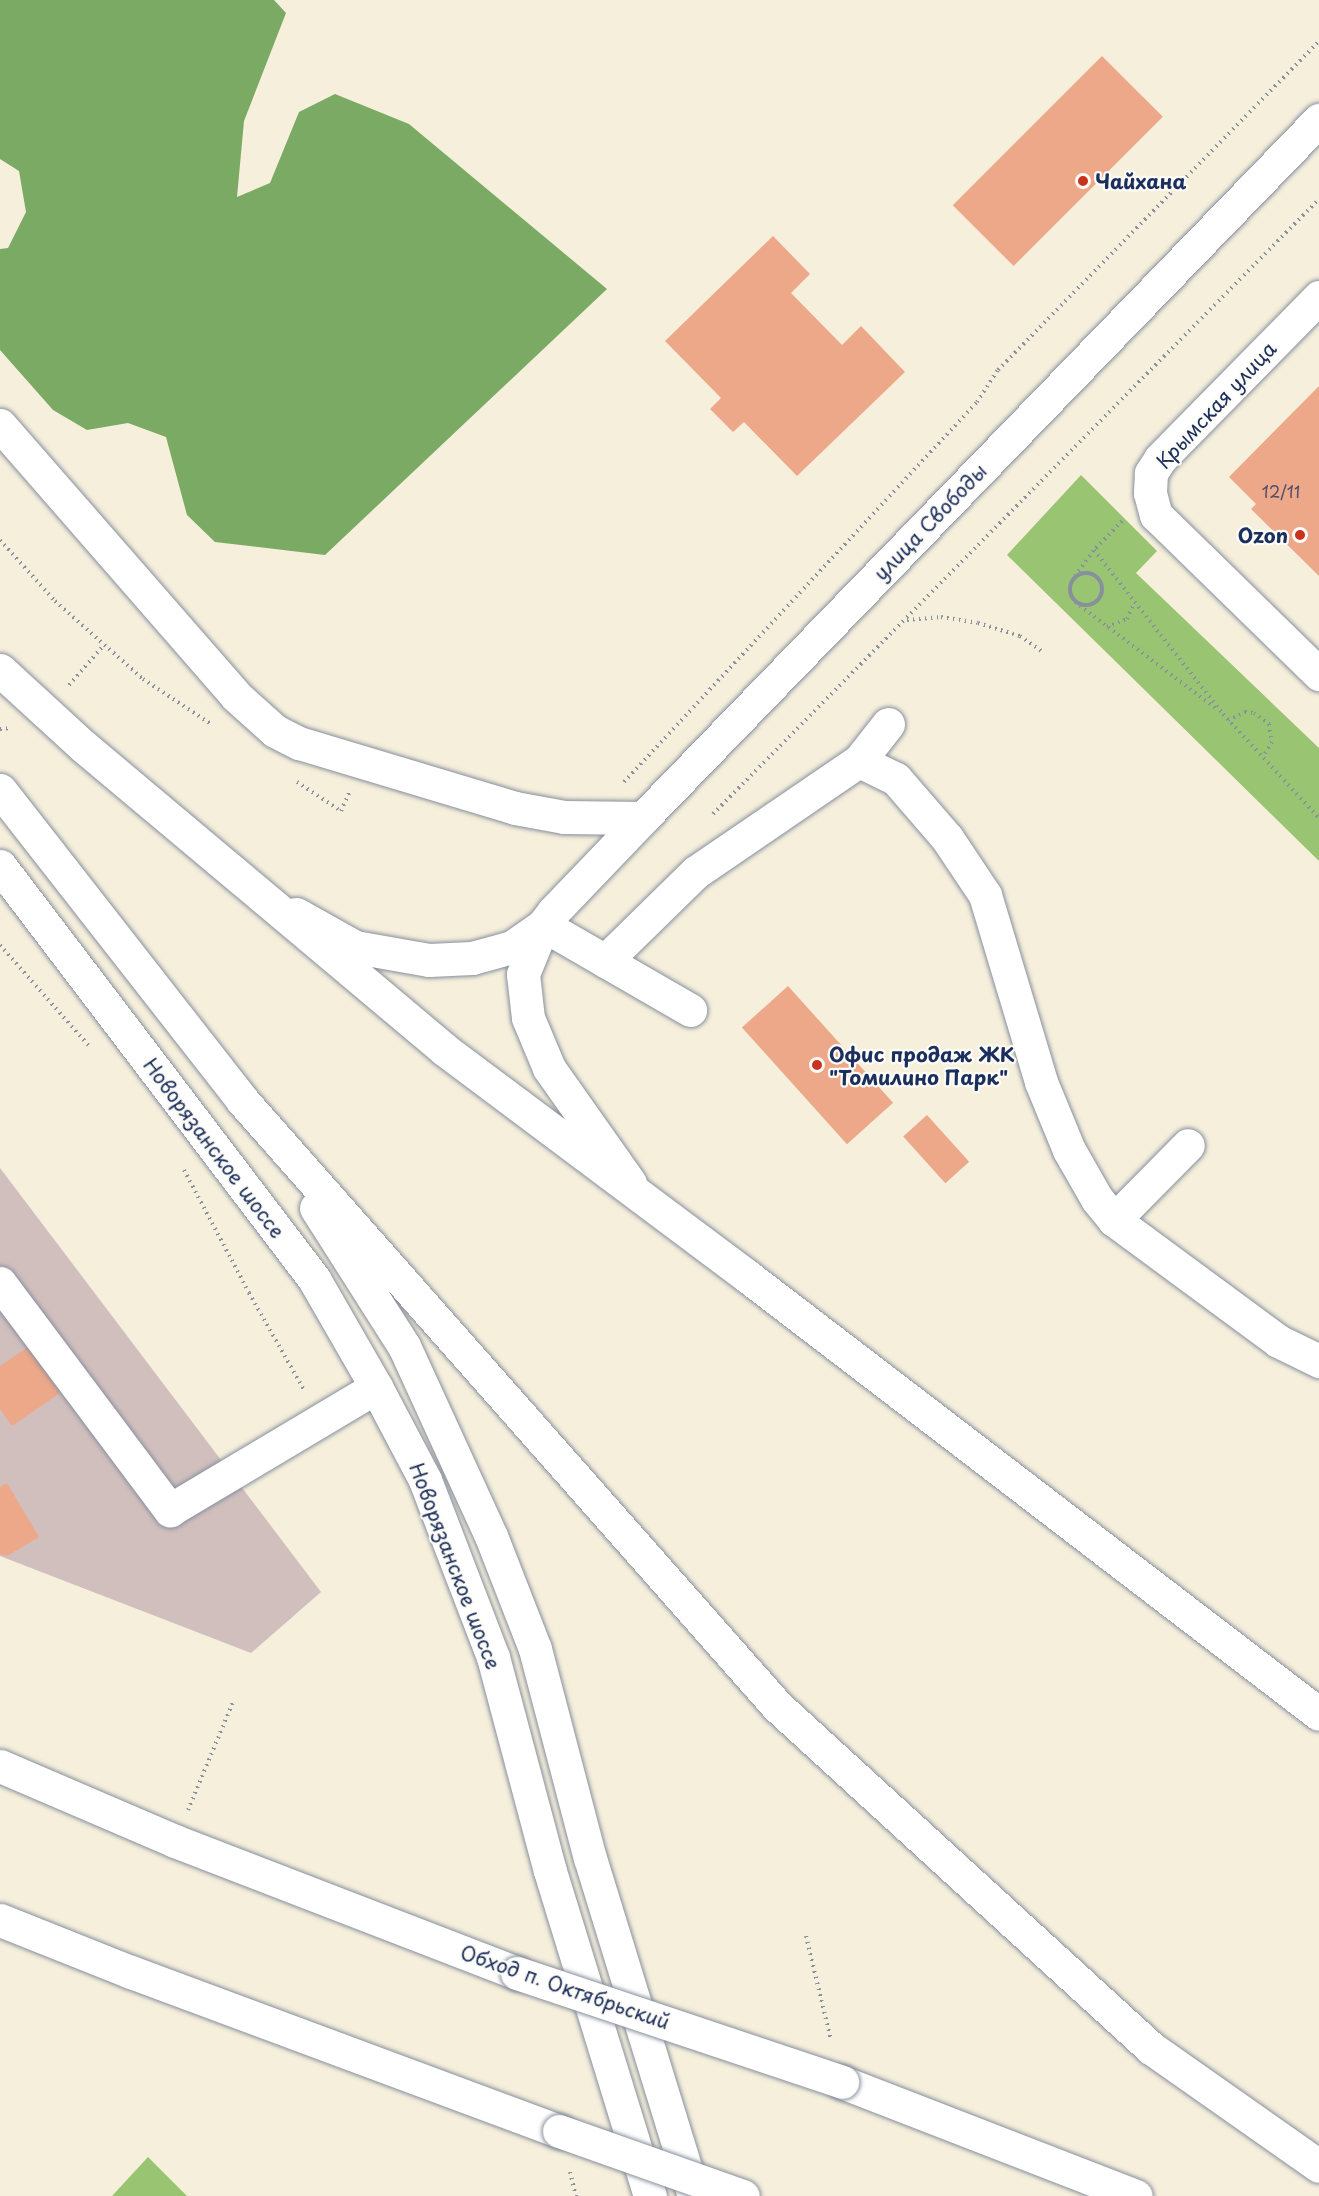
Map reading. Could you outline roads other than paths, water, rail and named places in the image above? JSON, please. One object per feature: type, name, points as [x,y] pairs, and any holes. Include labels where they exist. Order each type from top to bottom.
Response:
[{"type":"main road","name":"улица Свободы","points":[[250,887],[355,947],[409,958],[429,960],[472,958],[512,946],[543,925],[643,818],[1319,120]]},
{"type":"main road","name":"Крымская улица","points":[[1319,297],[1160,459],[1151,473],[1150,493],[1156,515],[1319,674]]},
{"type":"main road","points":[[0,424],[236,696],[275,731],[299,743],[515,808],[590,819],[643,818]]},
{"type":"main road","points":[[0,670],[83,746],[445,1050],[1319,1713]]},
{"type":"main road","points":[[606,961],[696,872],[859,761],[888,724]]},
{"type":"main road","points":[[859,761],[896,778],[947,838],[985,895],[1045,1091],[1069,1150],[1097,1199],[1114,1220],[1278,1341],[1319,1361]]},
{"type":"main road","points":[[0,790],[242,1100],[777,1706],[1151,2048],[1319,2166]]},
{"type":"main road","name":"Новорязанское шоссе","points":[[0,867],[314,1280],[376,1387],[425,1480],[493,1657],[549,1871],[650,2196]]},
{"type":"main road","name":"улица Свободы","points":[[543,925],[524,974],[528,1018],[549,1068],[590,1130],[640,1196]]},
{"type":"main road","points":[[543,925],[690,1010]]},
{"type":"main road","points":[[242,1100],[314,1204],[404,1346],[491,1536],[535,1649],[590,1858],[694,2196]]},
{"type":"main road","points":[[1114,1220],[1188,1145]]},
{"type":"main road","points":[[4,1296],[170,1510],[376,1387]]},
{"type":"main road","name":"Обход п. Октябрьский","points":[[0,1766],[176,1841],[517,1973],[842,2082],[1136,2196]]},
{"type":"main road","points":[[0,1920],[131,1972],[559,2131],[743,2196]]},
{"type":"place","name":"Чайхана","points":[[1083,181]]},
{"type":"place","name":"Ozon","points":[[1300,535]]},
{"type":"place","name":"Офис продаж ЖК \"Томилино Парк\"","points":[[817,1065]]}]
